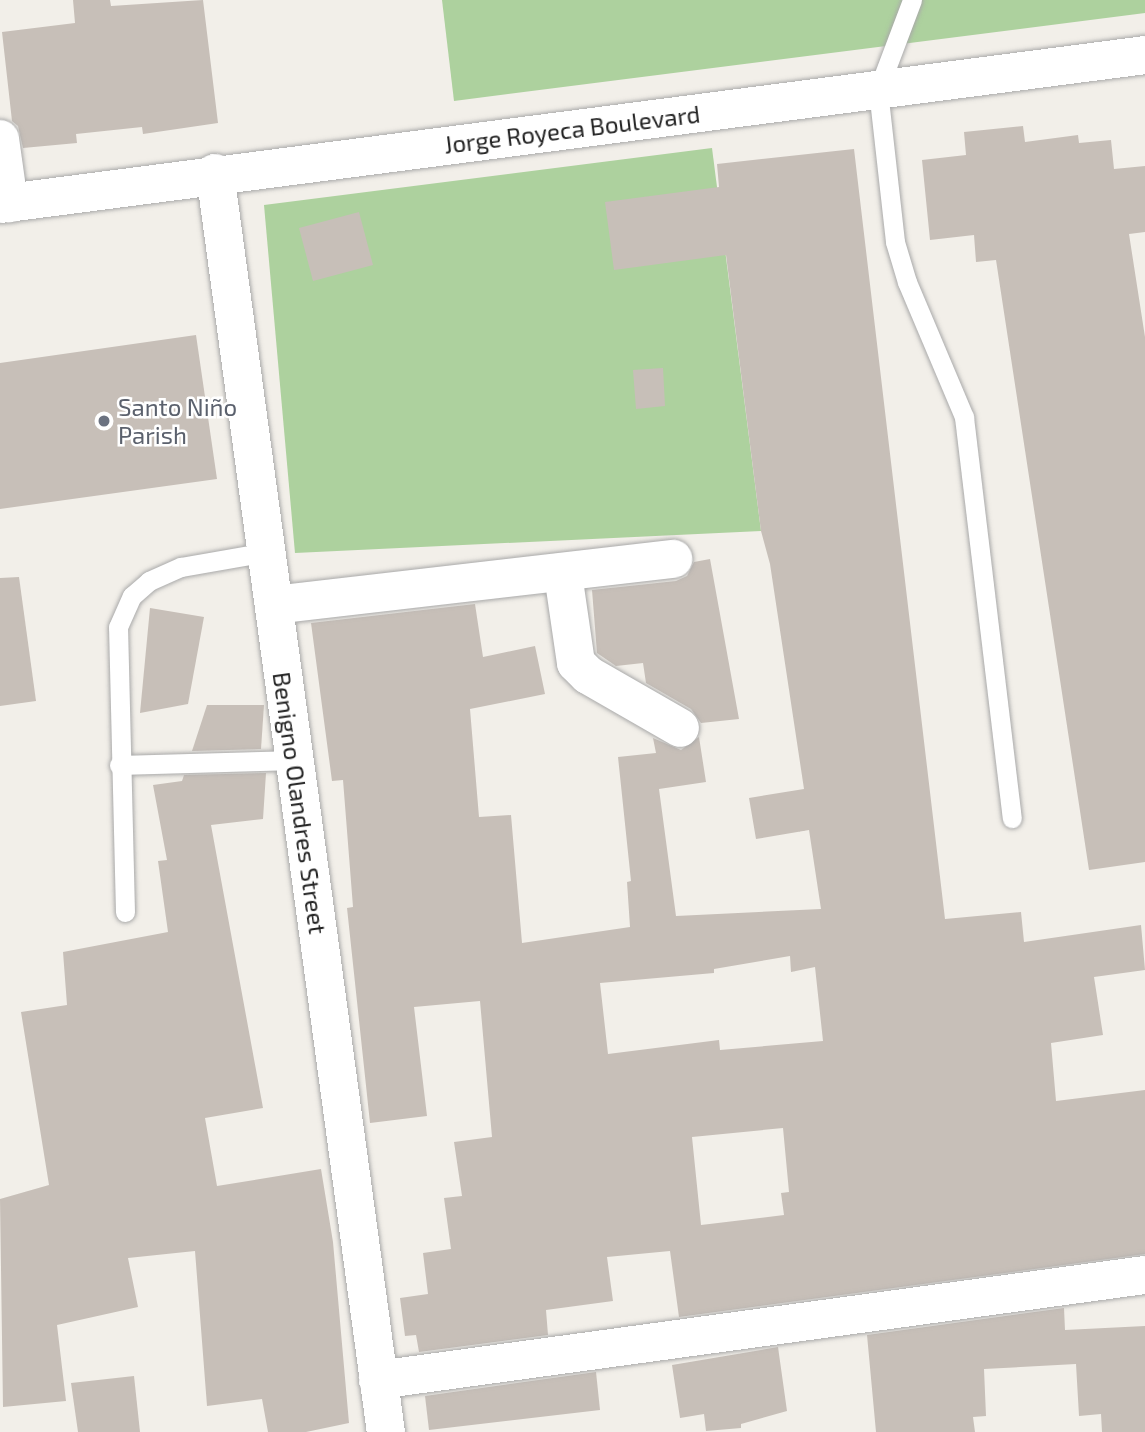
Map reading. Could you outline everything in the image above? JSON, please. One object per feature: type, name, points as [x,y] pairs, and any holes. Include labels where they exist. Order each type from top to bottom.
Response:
[{"type":"street","name":"Jorge Royeca Boulevard","points":[[4,203],[215,173],[1145,55]]},
{"type":"street","points":[[0,139],[4,203]]},
{"type":"street","name":"Benigno Olandres Street","points":[[215,173],[386,1432]]},
{"type":"street","points":[[274,605],[563,574],[673,559]]},
{"type":"street","points":[[563,574],[576,663],[588,675],[681,728]]},
{"type":"street","points":[[378,1380],[1145,1275]]},
{"type":"lane","points":[[912,0],[878,90],[895,242],[907,282],[964,417],[1012,818]]},
{"type":"lane","points":[[125,912],[119,765],[118,627],[132,596],[149,582],[181,567],[267,552]]},
{"type":"lane","points":[[119,765],[295,760]]},
{"type":"green space","points":[[442,0],[1145,0],[1145,13],[454,101]]},
{"type":"green space","points":[[712,148],[761,531],[295,553],[264,205]]},
{"type":"building","points":[[73,0],[110,0],[111,6],[203,0],[218,123],[143,134],[142,127],[76,134],[77,143],[23,148],[18,126],[12,121],[2,32],[75,23]]},
{"type":"building","points":[[1023,126],[1025,142],[1078,135],[1079,143],[1111,140],[1114,169],[1145,166],[1145,232],[1129,234],[1145,337],[1145,862],[1089,870],[996,260],[976,262],[974,235],[930,240],[922,160],[966,155],[964,132]]},
{"type":"building","points":[[854,149],[945,919],[1021,912],[1024,942],[1141,925],[1145,970],[1094,977],[1103,1035],[1051,1043],[1056,1101],[1145,1090],[1145,1254],[679,1317],[670,1251],[607,1257],[613,1301],[546,1310],[548,1335],[419,1352],[416,1335],[405,1336],[400,1298],[428,1294],[423,1253],[451,1249],[444,1198],[462,1196],[454,1142],[492,1137],[480,1001],[414,1007],[427,1116],[370,1123],[347,908],[353,907],[343,780],[332,781],[311,623],[475,604],[483,657],[535,646],[545,694],[470,709],[479,817],[511,815],[522,943],[630,927],[627,882],[631,881],[618,757],[656,753],[653,738],[681,750],[699,737],[706,782],[659,789],[676,916],[821,909],[809,830],[756,839],[749,798],[804,789],[770,564],[761,531],[726,255],[614,270],[605,202],[719,187],[717,164]],"holes":[[[790,956],[791,972],[815,967],[823,1041],[720,1050],[719,1040],[608,1054],[600,983],[714,973],[714,969]],[[783,1128],[789,1192],[781,1193],[784,1215],[701,1225],[692,1137]]]},
{"type":"building","points":[[359,212],[373,265],[313,281],[299,228]]},
{"type":"building","name":"Santo Niño Parish","points":[[196,335],[217,479],[0,509],[0,363]]},
{"type":"building","points":[[663,368],[665,406],[636,409],[633,370]]},
{"type":"building","points":[[710,559],[739,719],[701,723],[691,709],[646,683],[643,663],[616,666],[597,653],[592,590],[676,581],[687,576],[694,562]]},
{"type":"building","points":[[19,577],[36,701],[0,706],[0,578]]},
{"type":"building","points":[[150,608],[204,617],[188,704],[140,713]]},
{"type":"building","points":[[207,705],[264,705],[261,749],[192,751]]},
{"type":"building","points":[[266,773],[263,819],[211,825],[263,1108],[205,1118],[217,1186],[321,1169],[333,1242],[349,1423],[306,1432],[268,1432],[262,1399],[207,1406],[195,1251],[128,1258],[138,1307],[57,1325],[66,1401],[3,1407],[0,1199],[49,1185],[21,1012],[67,1005],[63,952],[168,932],[158,861],[167,860],[153,785],[182,781],[184,775]]},
{"type":"building","points":[[1064,1308],[1065,1330],[1145,1326],[1145,1432],[1102,1432],[1101,1414],[1079,1416],[1076,1364],[984,1369],[986,1416],[973,1417],[975,1432],[876,1432],[867,1335]]},
{"type":"building","points":[[778,1347],[787,1411],[741,1424],[741,1428],[706,1431],[704,1414],[680,1418],[672,1365]]},
{"type":"building","points":[[596,1372],[600,1410],[429,1430],[425,1396]]},
{"type":"building","points":[[134,1376],[140,1432],[78,1432],[71,1383]]},
{"type":"place","name":"Santo Niño Parish","points":[[104,421]]}]
